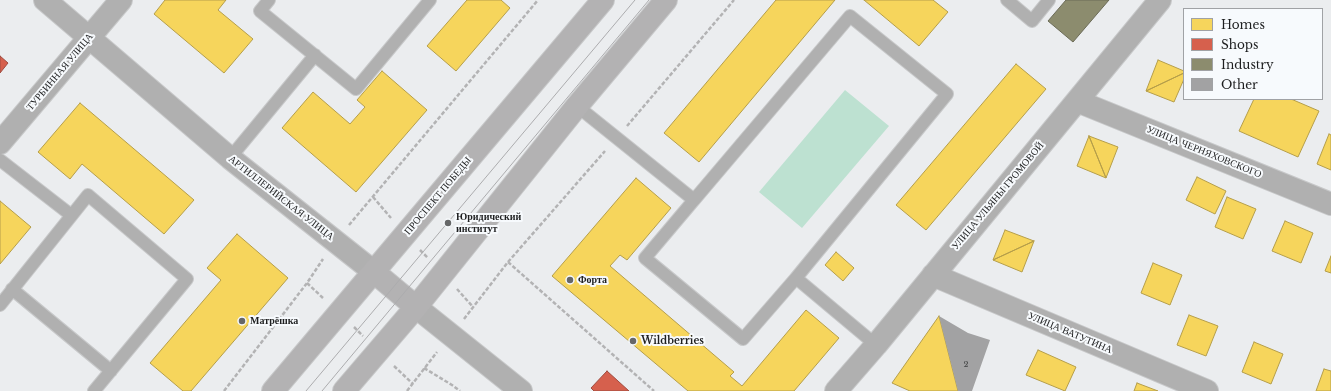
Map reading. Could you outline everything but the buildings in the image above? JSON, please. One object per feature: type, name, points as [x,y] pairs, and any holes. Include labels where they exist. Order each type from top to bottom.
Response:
[{"type":"main road","name":"ПРОСПЕКТ ПОБЕДЫ","points":[[273,391],[603,0]]},
{"type":"main road","points":[[344,391],[416,307],[577,106],[666,0]]},
{"type":"main road","name":"АРТИЛЛЕРИЙСКАЯ УЛИЦА","points":[[374,272],[416,307]]},
{"type":"street","name":"АРТИЛЛЕРИЙСКАЯ УЛИЦА","points":[[45,0],[230,158],[374,272]]},
{"type":"street","name":"ТУРБИННАЯ УЛИЦА","points":[[0,143],[121,0]]},
{"type":"street","name":"УЛИЦА УЛЬЯНЫ ГРОМОВОЙ","points":[[836,391],[876,345],[1160,0]]},
{"type":"street","name":"УЛИЦА ЧЕРНЯХОВСКОГО","points":[[1077,101],[1331,204]]},
{"type":"street","name":"УЛИЦА ВАТУТИНА","points":[[933,275],[1207,391]]},
{"type":"street","name":"АРТИЛЛЕРИЙСКАЯ УЛИЦА","points":[[416,307],[521,391]]},
{"type":"lane","points":[[269,0],[260,11],[356,89],[430,0]]},
{"type":"lane","points":[[1007,0],[1032,21],[1049,0]]},
{"type":"lane","points":[[850,16],[947,94],[796,278],[743,339],[645,258],[850,16]]},
{"type":"lane","points":[[230,158],[315,55]]},
{"type":"lane","points":[[577,106],[694,200]]},
{"type":"lane","points":[[0,160],[71,215]]},
{"type":"lane","points":[[0,304],[88,195],[187,280],[94,391]]},
{"type":"lane","points":[[796,278],[876,345]]},
{"type":"lane","points":[[12,289],[111,370]]},
{"type":"path","points":[[224,391],[307,283],[335,241],[373,198],[538,0]]},
{"type":"path","points":[[373,198],[473,307],[508,262],[734,0]]},
{"type":"path","points":[[508,262],[654,391]]},
{"type":"path","points":[[307,283],[413,384]]},
{"type":"path","points":[[424,368],[460,391]]},
{"type":"green space","points":[[845,90],[889,126],[802,228],[759,192]]},
{"type":"tram line","points":[[306,391],[635,0]]},
{"type":"tram line","points":[[322,391],[649,0]]},
{"type":"place","name":"Юридический институт","points":[[448,223]]},
{"type":"place","name":"Форта","points":[[570,280]]},
{"type":"place","name":"Матрёшка","points":[[242,321]]},
{"type":"place","name":"Wildberries","points":[[633,341]]}]
